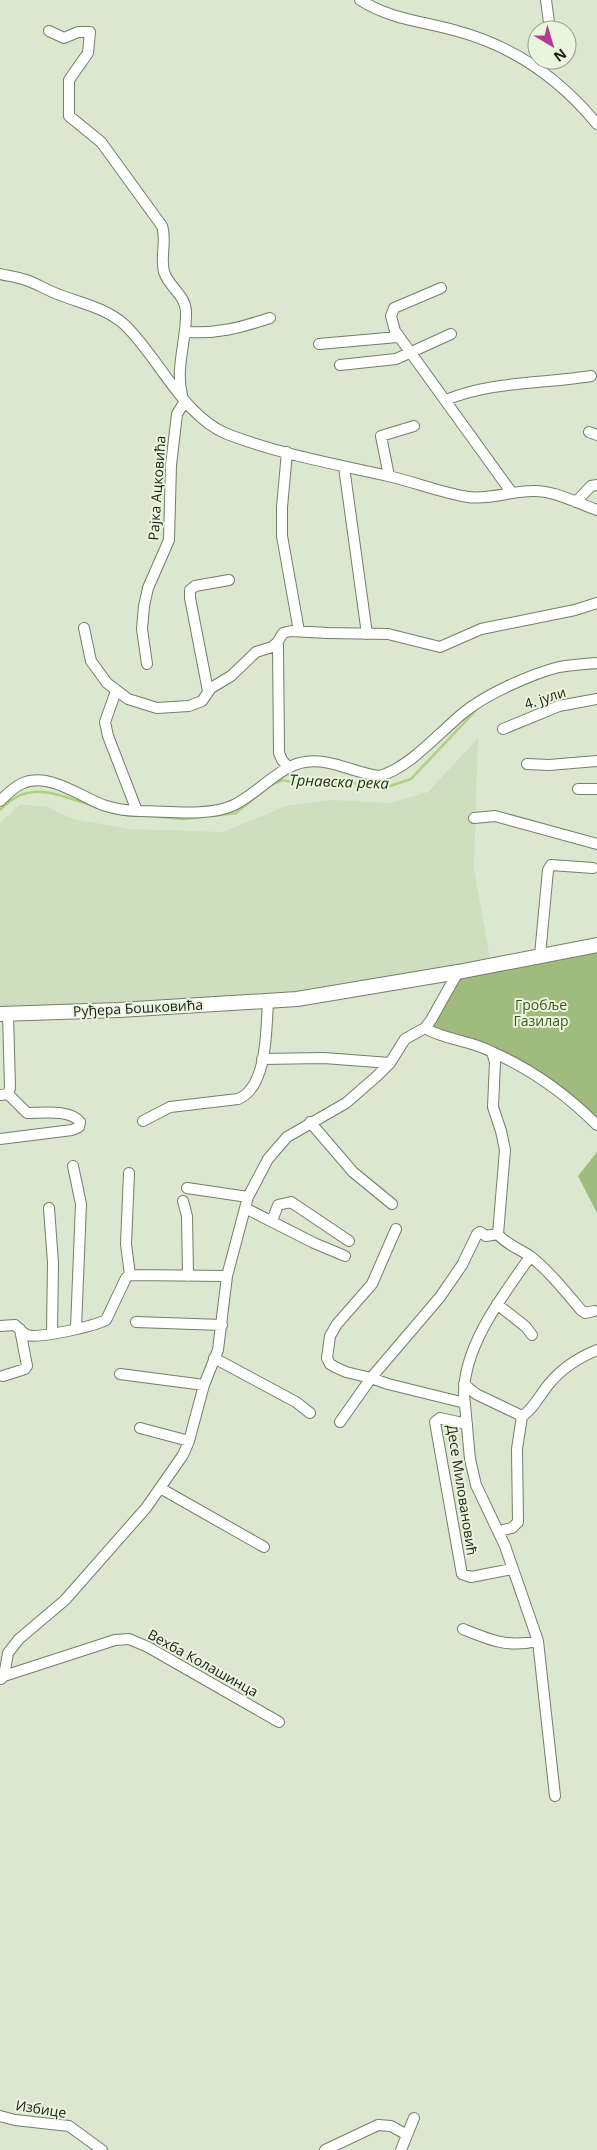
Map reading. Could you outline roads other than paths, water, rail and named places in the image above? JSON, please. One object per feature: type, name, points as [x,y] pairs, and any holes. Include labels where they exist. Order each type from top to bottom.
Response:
[{"type":"main road","name":"Руђера Бошковића","points":[[4,1014],[268,1002],[329,994],[458,972],[597,944]]},
{"type":"street","points":[[360,0],[402,19],[483,38],[527,58]]},
{"type":"street","points":[[546,0],[549,20]]},
{"type":"street","points":[[49,31],[64,38],[78,32],[90,32],[88,54],[69,80],[69,116],[102,142],[162,226],[164,234],[164,271],[185,304],[185,332],[178,376],[184,400]]},
{"type":"street","points":[[547,70],[596,121]]},
{"type":"street","points":[[0,274],[25,280],[54,293],[97,307],[112,316],[123,324],[143,345],[184,400],[202,419],[221,431],[287,452],[344,467],[389,476],[443,493],[471,498],[541,491],[597,510]]},
{"type":"street","points":[[441,288],[394,308],[392,322],[398,337],[446,400],[512,493]]},
{"type":"street","points":[[185,332],[208,334],[231,331],[270,318]]},
{"type":"street","points":[[340,365],[396,359],[451,334]]},
{"type":"street","points":[[319,344],[398,337]]},
{"type":"street","points":[[446,400],[464,393],[494,387],[591,376]]},
{"type":"street","name":"Рајка Ацковића","points":[[147,664],[142,629],[144,606],[150,583],[169,540],[171,466],[177,414],[184,400]]},
{"type":"street","points":[[389,476],[381,436],[414,426]]},
{"type":"street","points":[[287,452],[282,507],[282,536],[299,631]]},
{"type":"street","points":[[344,467],[367,634]]},
{"type":"street","points":[[576,502],[591,486],[597,484]]},
{"type":"street","points":[[208,691],[190,590],[195,586],[229,580]]},
{"type":"street","points":[[84,628],[91,661],[99,673],[116,691],[133,701],[157,708],[190,706],[202,701],[208,691],[231,676],[256,652],[272,647],[286,631],[398,635],[440,647],[481,629],[557,614],[597,603]]},
{"type":"street","points":[[277,643],[279,752],[282,760],[289,768]]},
{"type":"street","points":[[0,801],[22,784],[35,781],[70,788],[87,799],[113,808],[138,811],[185,812],[228,808],[244,800],[289,768],[304,762],[333,763],[375,776],[385,775],[410,758],[461,714],[484,699],[553,669],[597,663]]},
{"type":"street","points":[[116,691],[105,722],[108,736],[138,811]]},
{"type":"street","name":"4. јули","points":[[502,729],[559,706],[597,699]]},
{"type":"street","points":[[527,764],[597,760]]},
{"type":"street","points":[[578,789],[597,789]]},
{"type":"street","points":[[474,818],[495,816],[597,844]]},
{"type":"street","points":[[540,955],[548,870],[551,865],[593,868]]},
{"type":"street","points":[[458,972],[431,1020],[424,1028],[473,1043],[518,1064],[579,1108],[597,1125]]},
{"type":"street","points":[[143,1121],[170,1107],[242,1098],[256,1081],[262,1059],[268,1002]]},
{"type":"street","name":"Руђера Бошковића","points":[[0,1139],[72,1130],[79,1127],[80,1122],[77,1118],[65,1114],[27,1113],[4,1094],[10,1088],[4,1014]]},
{"type":"street","name":"Вехба Колашинца","points":[[2,1678],[8,1652],[19,1639],[65,1600],[146,1508],[183,1455],[214,1358],[222,1325],[227,1276],[248,1197],[261,1170],[287,1137],[354,1097],[390,1062],[405,1039],[424,1028]]},
{"type":"street","points":[[492,1052],[495,1062],[493,1107],[503,1138],[504,1150],[504,1183],[498,1234]]},
{"type":"street","points":[[262,1059],[324,1058],[390,1062]]},
{"type":"street","points":[[310,1122],[353,1172],[392,1204]]},
{"type":"street","points":[[73,1166],[81,1204],[76,1328]]},
{"type":"street","points":[[129,1173],[126,1244],[130,1275]]},
{"type":"street","points":[[187,1188],[248,1197]]},
{"type":"street","points":[[183,1201],[187,1216],[188,1276]]},
{"type":"street","points":[[272,1221],[278,1205],[291,1202],[349,1241]]},
{"type":"street","points":[[49,1208],[53,1263],[52,1333]]},
{"type":"street","points":[[245,1208],[314,1243],[345,1256]]},
{"type":"street","name":"Десе Миловановић","points":[[396,1230],[372,1284],[337,1324],[330,1336],[327,1358],[335,1368],[465,1404]]},
{"type":"street","points":[[340,1422],[370,1378],[440,1297],[462,1265],[477,1234],[480,1232],[486,1236],[498,1234],[550,1274],[581,1310],[585,1313],[594,1310]]},
{"type":"street","name":"Десе Миловановић","points":[[530,1257],[497,1304],[475,1346],[464,1384],[470,1459],[476,1485],[483,1503],[499,1531],[538,1641],[554,1796]]},
{"type":"street","points":[[0,1326],[15,1325],[27,1334],[37,1336],[96,1324],[106,1320],[126,1278],[130,1275],[227,1276]]},
{"type":"street","points":[[497,1304],[526,1327],[532,1336]]},
{"type":"street","points":[[136,1322],[222,1325]]},
{"type":"street","points":[[3,1376],[25,1369],[27,1366],[20,1329]]},
{"type":"street","points":[[499,1531],[512,1528],[518,1522],[517,1448],[522,1416],[526,1414],[559,1374],[586,1354],[597,1350]]},
{"type":"street","points":[[214,1358],[296,1402],[310,1412]]},
{"type":"street","points":[[120,1374],[204,1385]]},
{"type":"street","points":[[464,1384],[476,1394],[522,1416]]},
{"type":"street","name":"Десе Миловановић","points":[[467,1424],[440,1418],[435,1422],[461,1569],[466,1576],[471,1577],[512,1569]]},
{"type":"street","points":[[140,1428],[189,1441]]},
{"type":"street","points":[[160,1488],[264,1546]]},
{"type":"street","points":[[463,1629],[488,1639],[511,1645],[538,1641]]},
{"type":"street","name":"Вехба Колашинца","points":[[2,1678],[115,1640],[129,1639],[148,1647],[279,1722]]},
{"type":"street","name":"Избице","points":[[0,2116],[15,2120],[69,2126],[102,2150]]},
{"type":"street","points":[[401,2150],[414,2118]]},
{"type":"street","points":[[325,2150],[378,2125],[391,2126],[407,2136]]},
{"type":"waterway","name":"Трнавска река","points":[[579,669],[597,668]]},
{"type":"waterway","name":"Трнавска река","points":[[515,688],[542,677]]},
{"type":"waterway","name":"Трнавска река","points":[[212,816],[236,813],[271,785],[283,780],[295,783],[309,780],[390,786],[411,779],[479,707]]},
{"type":"waterway","name":"Трнавска река","points":[[0,810],[23,794],[34,792],[46,792],[95,806]]},
{"type":"waterway","name":"Трнавска река","points":[[147,816],[183,819],[202,817]]},
{"type":"park label","name":"Гробље Газилар","points":[[541,1014]]}]
